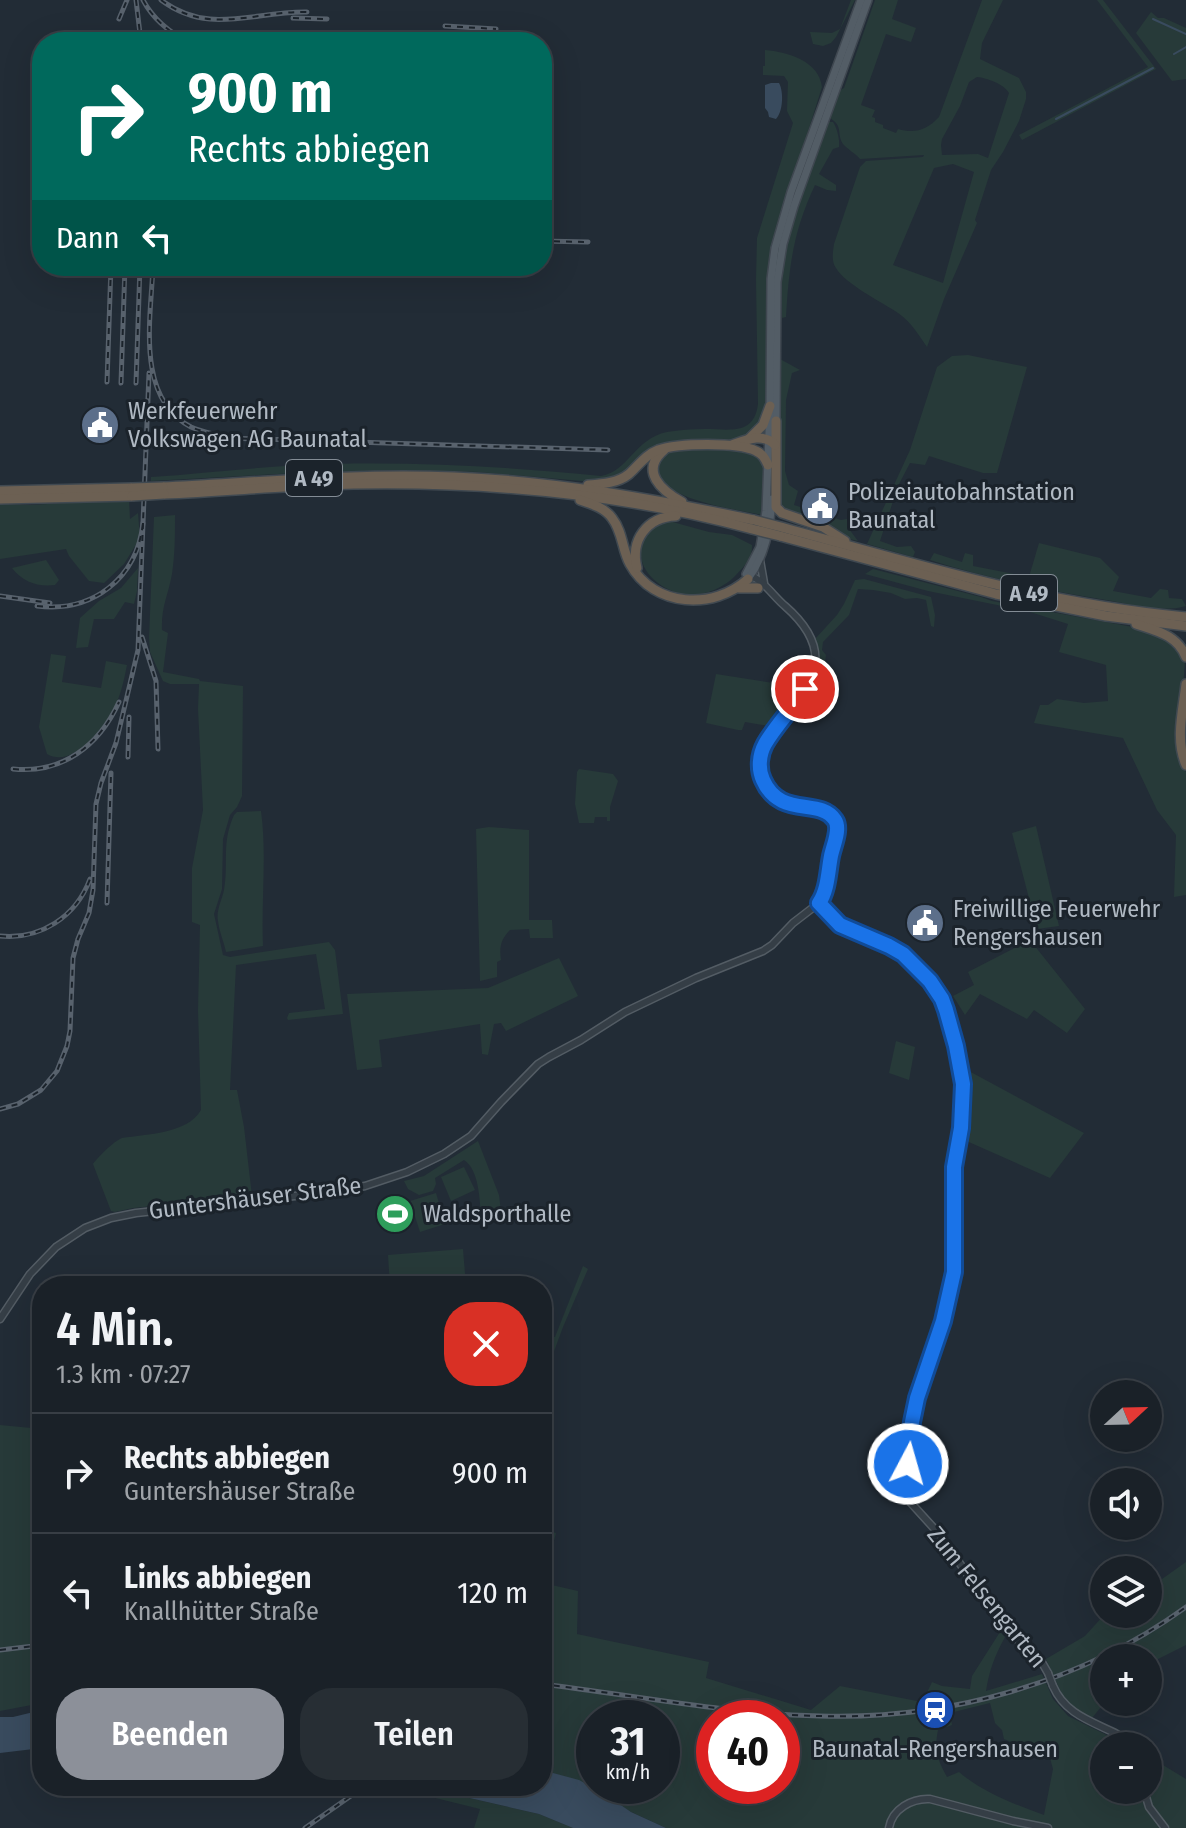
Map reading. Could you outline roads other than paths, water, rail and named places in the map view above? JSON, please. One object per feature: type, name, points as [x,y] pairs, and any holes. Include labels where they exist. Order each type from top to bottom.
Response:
[{"type":"highway","points":[[732,445],[749,439],[763,425],[770,406]]},
{"type":"highway","points":[[776,421],[776,507],[782,513],[823,527],[849,550]]},
{"type":"highway","points":[[749,439],[772,442]]},
{"type":"highway","points":[[557,489],[620,479],[651,453],[669,447],[732,445],[758,452],[768,465]]},
{"type":"highway","points":[[669,447],[658,455],[655,480],[666,492],[693,507]]},
{"type":"highway","name":"A 49","points":[[0,491],[132,492],[380,484],[624,494],[693,507],[996,594],[1106,616],[1186,626]]},
{"type":"highway","points":[[557,489],[609,514],[619,531],[629,562],[658,591],[677,599],[705,600],[736,588],[748,576]]},
{"type":"highway","name":"A 49","points":[[557,489],[753,524]]},
{"type":"highway","name":"A 49","points":[[0,499],[38,500],[132,492]]},
{"type":"highway","points":[[642,578],[634,552],[645,528],[669,516],[708,518]]},
{"type":"highway","name":"A 49","points":[[870,556],[1085,604],[1186,617]]},
{"type":"highway","points":[[725,593],[748,576]]},
{"type":"highway","points":[[736,588],[761,587]]},
{"type":"highway","points":[[1140,611],[1186,611]]},
{"type":"highway","points":[[1106,616],[1165,634],[1181,647],[1186,657]]},
{"type":"highway","points":[[1186,684],[1180,742],[1186,765]]},
{"type":"main road","points":[[748,576],[760,560],[773,497],[771,279],[778,235],[861,0]]},
{"type":"main road","points":[[748,576],[762,538],[768,465],[776,421],[777,282],[783,244],[868,0]]},
{"type":"street","points":[[760,560],[761,587]]},
{"type":"street","points":[[748,576],[796,616],[812,641],[814,665],[805,689],[765,744],[760,761],[761,776],[775,797],[784,803],[822,811],[835,819],[838,827],[823,898],[819,903]]},
{"type":"street","name":"Guntershäuser Straße","points":[[0,1319],[45,1257],[71,1236],[99,1222],[136,1213],[365,1186],[416,1168],[444,1154],[471,1136],[538,1064],[638,1006],[703,974],[763,951],[819,903]]},
{"type":"street","name":"Zum Felsengarten","points":[[819,903],[840,925],[903,954],[930,981],[942,999],[963,1084],[961,1128],[954,1167],[954,1272],[943,1321],[917,1398],[906,1480],[911,1503],[941,1536],[1000,1622],[1040,1659],[1063,1704],[1113,1732]]},
{"type":"street","points":[[889,1828],[891,1818],[903,1807],[922,1799],[1048,1828]]},
{"type":"street","points":[[1148,1804],[1165,1828]]},
{"type":"water","points":[[779,83],[782,91],[776,119],[769,117],[765,108],[765,85]]},
{"type":"water","points":[[32,1712],[32,1749],[0,1753],[0,1717]]},
{"type":"water","points":[[552,1773],[576,1779],[576,1804],[619,1804],[666,1828],[573,1828],[539,1814],[461,1796],[552,1796]]},
{"type":"waterway","points":[[1153,19],[1186,34]]},
{"type":"waterway","points":[[1174,54],[1186,47]]},
{"type":"waterway","points":[[1056,119],[1153,68]]},
{"type":"railway","points":[[119,19],[127,0]]},
{"type":"railway","points":[[136,0],[140,32]]},
{"type":"railway","points":[[143,0],[172,32]]},
{"type":"railway","points":[[161,0],[179,11],[214,19],[307,12]]},
{"type":"railway","points":[[293,18],[327,19]]},
{"type":"railway","points":[[445,26],[496,29]]},
{"type":"railway","points":[[552,241],[588,242]]},
{"type":"railway","points":[[107,382],[111,276]]},
{"type":"railway","points":[[121,383],[125,276]]},
{"type":"railway","points":[[136,383],[140,276]]},
{"type":"railway","points":[[152,276],[149,332],[154,377],[161,397],[173,414],[195,429],[227,438],[608,450]]},
{"type":"railway","points":[[37,606],[57,607],[93,598],[121,576],[132,561],[143,523],[149,373]]},
{"type":"railway","points":[[0,1109],[18,1104],[41,1090],[57,1071],[67,1046],[73,958],[89,913],[93,890],[96,804],[116,743],[138,650],[143,523]]},
{"type":"railway","points":[[0,596],[50,603]]},
{"type":"railway","points":[[142,637],[156,681],[158,749]]},
{"type":"railway","points":[[13,769],[47,767],[77,754],[101,732],[119,702]]},
{"type":"railway","points":[[128,757],[129,717]]},
{"type":"railway","points":[[107,903],[111,773]]},
{"type":"railway","points":[[0,936],[29,934],[55,923],[76,904],[90,879]]},
{"type":"railway","points":[[552,1685],[785,1715],[868,1716],[916,1711],[1012,1692],[1058,1676],[1103,1657],[1186,1607]]},
{"type":"railway","points":[[0,1650],[32,1646]]},
{"type":"railway","points":[[305,1828],[351,1796]]},
{"type":"place","name":"Werkfeuerwehr Volkswagen AG Baunatal","points":[[100,425]]},
{"type":"place","name":"Polizeiautobahnstation Baunatal","points":[[820,506]]},
{"type":"place","name":"Freiwillige Feuerwehr Rengershausen","points":[[925,923]]},
{"type":"place","name":"Waldsporthalle","points":[[395,1214]]},
{"type":"place","name":"Baunatal-Rengershausen","points":[[935,1710]]}]
